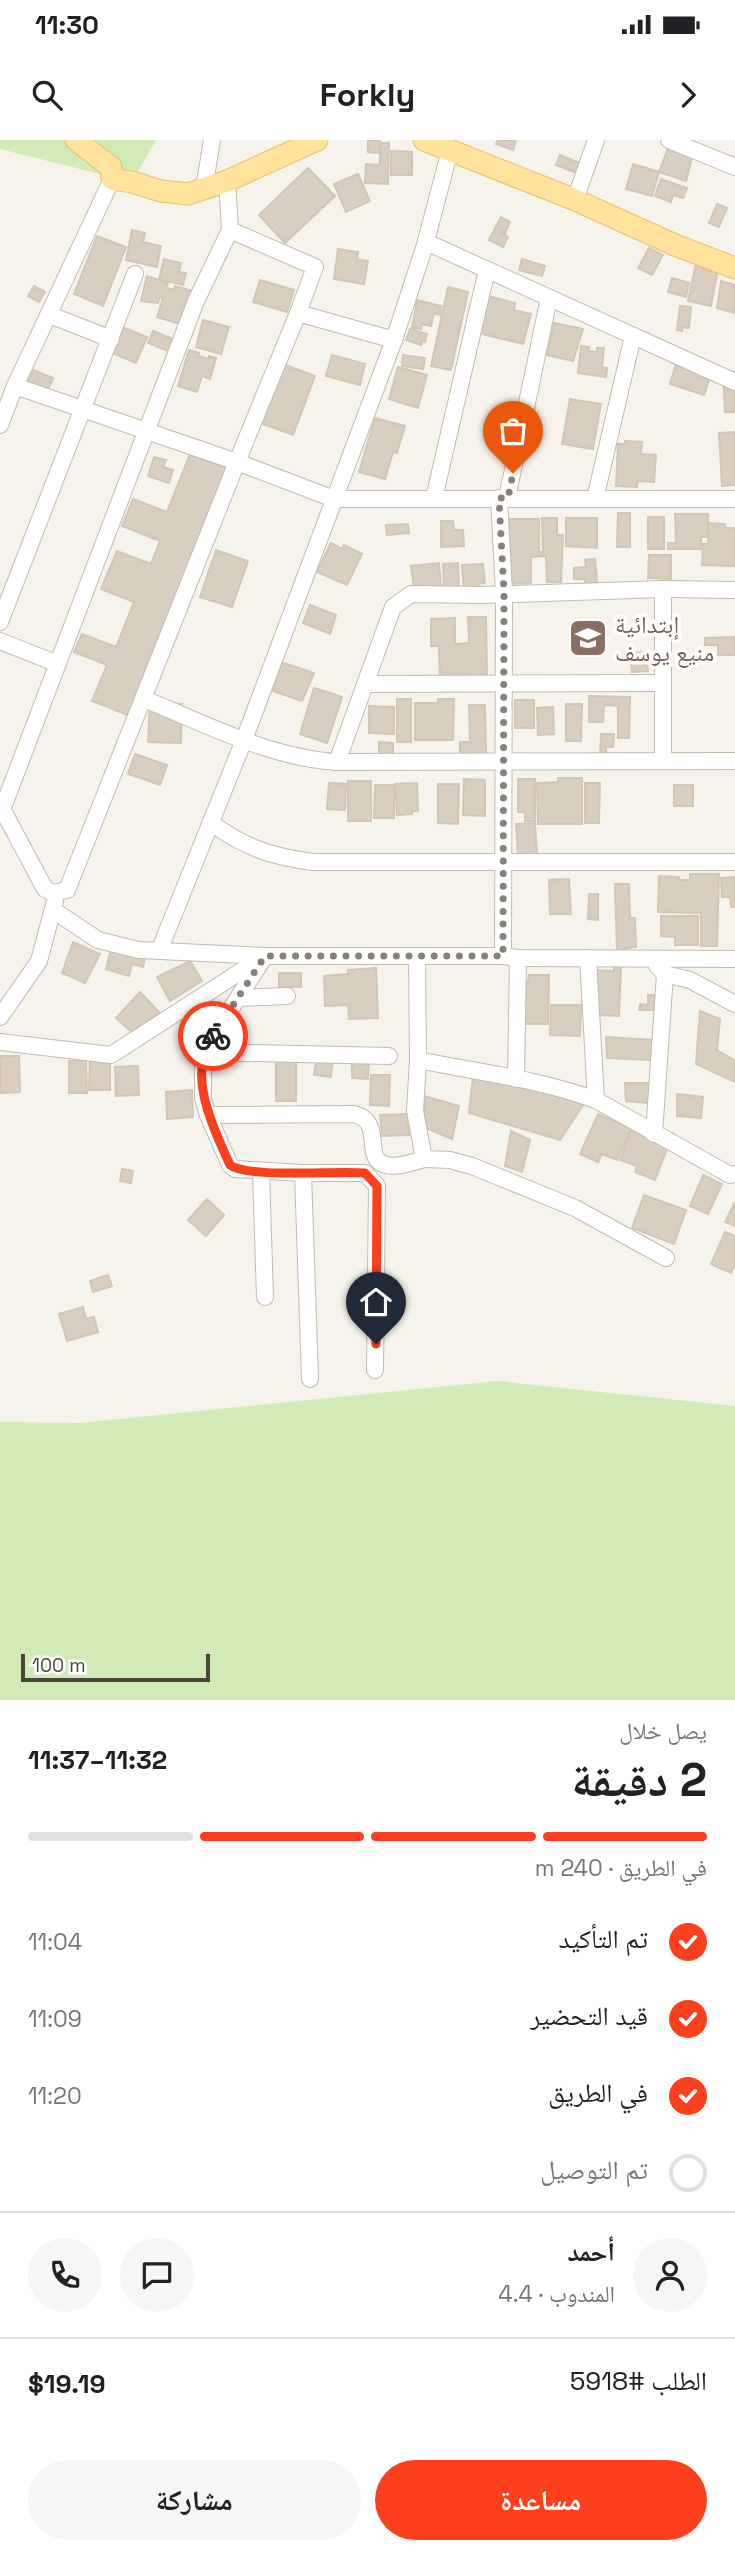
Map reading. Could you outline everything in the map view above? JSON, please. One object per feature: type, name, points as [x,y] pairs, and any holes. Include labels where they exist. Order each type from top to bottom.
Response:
[{"type":"main road","points":[[76,140],[111,167],[112,179],[188,194],[227,181],[317,140]]},
{"type":"main road","points":[[438,144],[575,200],[674,245],[735,268]]},
{"type":"street","points":[[204,189],[212,140]]},
{"type":"street","points":[[575,200],[596,140]]},
{"type":"street","points":[[669,140],[735,167]]},
{"type":"street","points":[[159,951],[244,740],[394,340],[426,242],[438,144]]},
{"type":"street","points":[[1,421],[112,179]]},
{"type":"street","points":[[227,181],[230,230],[197,301],[1,807],[47,892],[57,893],[70,888],[314,267],[230,230]]},
{"type":"street","points":[[426,242],[735,382]]},
{"type":"street","points":[[434,498],[487,270]]},
{"type":"street","points":[[0,622],[135,274]]},
{"type":"street","points":[[516,1079],[511,957],[502,862],[503,498],[549,298]]},
{"type":"street","points":[[298,313],[394,340]]},
{"type":"street","points":[[50,315],[111,339]]},
{"type":"street","points":[[594,499],[633,336]]},
{"type":"street","points":[[16,386],[237,462],[334,499],[735,499]]},
{"type":"street","points":[[663,589],[663,761]]},
{"type":"street","points":[[337,762],[393,607],[411,594],[735,590]]},
{"type":"street","points":[[0,641],[58,664]]},
{"type":"street","points":[[367,684],[663,683]]},
{"type":"street","points":[[144,699],[244,740],[306,759],[337,762],[735,761]]},
{"type":"street","points":[[211,823],[250,847],[286,859],[314,862],[735,862]]},
{"type":"street","points":[[0,1017],[39,961],[57,893]]},
{"type":"street","points":[[53,909],[98,940],[139,950],[265,956],[735,959]]},
{"type":"street","points":[[265,956],[203,1052],[204,1099],[208,1115],[230,1165],[235,1169],[261,1172],[365,1173],[377,1186],[375,1370]]},
{"type":"street","points":[[0,1042],[111,1055],[265,956]]},
{"type":"street","points":[[417,956],[418,1060],[415,1111],[424,1159]]},
{"type":"street","points":[[588,958],[596,1100]]},
{"type":"street","points":[[651,959],[665,974],[690,980],[735,1004]]},
{"type":"street","points":[[654,1134],[665,974]]},
{"type":"street","points":[[239,998],[287,996]]},
{"type":"street","points":[[203,1052],[389,1056]]},
{"type":"street","points":[[418,1060],[552,1086],[596,1100],[730,1175],[735,1174]]},
{"type":"street","points":[[208,1115],[364,1116],[370,1123],[374,1152],[378,1161],[384,1165],[395,1166],[424,1159],[450,1160],[472,1166],[575,1208],[666,1258]]},
{"type":"street","points":[[261,1172],[265,1297]]},
{"type":"street","points":[[303,1173],[310,1379]]},
{"type":"green space","points":[[0,140],[156,140],[132,182],[0,149]]},
{"type":"green space","points":[[497,1381],[735,1406],[735,1700],[0,1700],[0,1422],[79,1423]]},
{"type":"building","points":[[368,140],[380,140],[379,153],[368,152]]},
{"type":"building","points":[[498,140],[516,140],[513,150],[496,144]]},
{"type":"building","points":[[380,143],[389,143],[388,184],[365,183],[366,164],[380,165]]},
{"type":"building","points":[[669,146],[693,154],[686,181],[659,172]]},
{"type":"building","points":[[391,151],[412,152],[412,175],[391,175]]},
{"type":"building","points":[[560,155],[580,163],[576,173],[556,165]]},
{"type":"building","points":[[633,164],[659,172],[652,196],[626,189]]},
{"type":"building","points":[[308,168],[335,196],[285,243],[259,215]]},
{"type":"building","points":[[358,174],[370,201],[346,212],[334,184]]},
{"type":"building","points":[[661,179],[687,188],[683,198],[673,195],[671,202],[655,196]]},
{"type":"building","points":[[717,204],[727,208],[719,227],[709,223]]},
{"type":"building","points":[[501,217],[510,222],[505,233],[501,232],[508,237],[503,247],[489,240]]},
{"type":"building","points":[[132,230],[145,233],[143,242],[161,246],[157,267],[126,260]]},
{"type":"building","points":[[97,236],[126,247],[103,306],[74,294]]},
{"type":"building","points":[[649,248],[663,255],[652,275],[638,268]]},
{"type":"building","points":[[338,249],[358,252],[357,259],[368,261],[364,284],[334,279]]},
{"type":"building","points":[[164,259],[181,263],[179,272],[186,273],[183,285],[159,279]]},
{"type":"building","points":[[522,259],[545,266],[542,276],[519,270]]},
{"type":"building","points":[[697,259],[705,261],[703,270],[710,271],[711,264],[719,265],[711,306],[688,301]]},
{"type":"building","points":[[147,276],[168,283],[166,288],[174,290],[175,286],[192,291],[180,324],[157,317],[163,298],[160,297],[158,303],[141,301]]},
{"type":"building","points":[[672,278],[689,283],[686,297],[668,292]]},
{"type":"building","points":[[260,280],[294,290],[287,312],[253,302]]},
{"type":"building","points":[[721,281],[735,285],[734,313],[717,308]]},
{"type":"building","points":[[34,286],[45,292],[39,302],[28,296]]},
{"type":"building","points":[[448,287],[468,292],[451,370],[431,366]]},
{"type":"building","points":[[488,296],[515,303],[514,310],[531,314],[523,344],[478,333]]},
{"type":"building","points":[[417,300],[441,306],[440,315],[434,313],[431,326],[422,324],[421,329],[412,328]]},
{"type":"building","points":[[680,306],[691,307],[689,328],[683,327],[682,331],[677,330]]},
{"type":"building","points":[[203,320],[229,327],[221,354],[196,347]]},
{"type":"building","points":[[554,323],[583,329],[573,361],[547,355]]},
{"type":"building","points":[[122,327],[147,337],[136,363],[112,353]]},
{"type":"building","points":[[410,329],[427,334],[425,342],[422,341],[421,345],[406,340]]},
{"type":"building","points":[[153,331],[173,339],[168,351],[148,343]]},
{"type":"building","points":[[581,346],[589,347],[588,351],[597,352],[597,348],[604,348],[602,367],[607,368],[606,377],[578,373]]},
{"type":"building","points":[[189,350],[208,359],[209,356],[216,358],[210,379],[202,376],[197,392],[178,386]]},
{"type":"building","points":[[332,355],[365,364],[360,385],[326,376]]},
{"type":"building","points":[[403,355],[425,358],[423,369],[402,366]]},
{"type":"building","points":[[678,357],[713,368],[704,395],[670,384]]},
{"type":"building","points":[[283,364],[315,376],[293,435],[260,423]]},
{"type":"building","points":[[398,367],[427,375],[418,408],[389,399]]},
{"type":"building","points":[[33,370],[53,378],[46,395],[26,386]]},
{"type":"building","points":[[723,372],[735,372],[735,412],[725,412]]},
{"type":"building","points":[[570,399],[601,404],[593,449],[562,444]]},
{"type":"building","points":[[375,418],[405,426],[385,479],[359,472]]},
{"type":"building","points":[[735,432],[735,485],[722,486],[719,433]]},
{"type":"building","points":[[625,441],[642,442],[641,454],[656,455],[654,482],[637,481],[637,487],[616,486],[618,444],[625,444]]},
{"type":"building","points":[[190,454],[229,469],[130,716],[92,701],[107,665],[74,652],[82,634],[116,647],[134,602],[101,589],[117,551],[151,564],[160,541],[122,526],[133,499],[167,512]]},
{"type":"building","points":[[154,457],[166,460],[163,467],[173,470],[169,483],[148,476]]},
{"type":"building","points":[[618,513],[630,513],[630,547],[617,547]]},
{"type":"building","points":[[675,514],[708,514],[708,537],[701,537],[701,549],[668,549],[668,543],[676,543]]},
{"type":"building","points":[[648,517],[664,517],[664,549],[648,549]]},
{"type":"building","points":[[542,518],[557,518],[557,535],[563,535],[561,582],[547,582],[546,556],[531,557],[531,583],[510,584],[509,519],[539,519],[539,552],[543,552]]},
{"type":"building","points":[[566,518],[597,518],[597,548],[566,546]]},
{"type":"building","points":[[441,521],[453,521],[454,530],[463,530],[464,546],[441,547]]},
{"type":"building","points":[[709,523],[735,528],[735,566],[702,565],[703,544],[708,544]]},
{"type":"building","points":[[408,524],[409,533],[387,535],[386,525]]},
{"type":"building","points":[[331,543],[342,549],[344,545],[362,554],[347,585],[317,572]]},
{"type":"building","points":[[216,550],[248,561],[232,607],[200,597]]},
{"type":"building","points":[[649,555],[671,555],[671,579],[648,578]]},
{"type":"building","points":[[595,559],[597,582],[585,583],[585,579],[574,579],[574,568],[586,567],[585,560]]},
{"type":"building","points":[[439,563],[441,587],[414,590],[411,566]]},
{"type":"building","points":[[458,563],[459,588],[444,588],[443,564]]},
{"type":"building","points":[[483,564],[485,583],[478,584],[479,591],[464,592],[462,565]]},
{"type":"building","points":[[310,605],[336,615],[330,634],[303,623]]},
{"type":"building","points":[[468,617],[486,617],[487,679],[440,680],[439,646],[431,646],[431,619],[455,618],[455,644],[469,643]]},
{"type":"building","points":[[734,637],[735,655],[718,655],[718,645],[705,645],[705,638]]},
{"type":"building","points":[[647,652],[648,671],[632,672],[630,653]]},
{"type":"building","points":[[281,662],[314,673],[302,701],[273,691]]},
{"type":"building","points":[[314,688],[342,697],[327,743],[300,734]]},
{"type":"building","points":[[589,696],[630,697],[629,738],[618,738],[618,706],[604,705],[603,722],[589,722]]},
{"type":"building","points":[[397,699],[411,699],[411,742],[397,742]]},
{"type":"building","points":[[438,699],[454,699],[453,740],[415,740],[415,703],[438,703]]},
{"type":"building","points":[[515,700],[534,700],[534,728],[515,728]]},
{"type":"building","points":[[150,702],[182,704],[181,743],[148,742]]},
{"type":"building","points":[[566,704],[582,704],[581,741],[566,741]]},
{"type":"building","points":[[469,705],[485,705],[486,754],[460,754],[460,742],[470,742]]},
{"type":"building","points":[[369,706],[394,707],[394,734],[369,733]]},
{"type":"building","points":[[553,707],[554,734],[538,735],[537,708]]},
{"type":"building","points":[[601,734],[614,734],[613,747],[606,747],[606,755],[600,755]]},
{"type":"building","points":[[379,742],[393,743],[393,756],[379,756]]},
{"type":"building","points":[[135,754],[167,765],[160,785],[128,774]]},
{"type":"building","points":[[558,778],[582,778],[582,824],[538,824],[537,783],[558,782]]},
{"type":"building","points":[[464,779],[485,780],[485,816],[463,815]]},
{"type":"building","points":[[518,779],[535,779],[535,821],[525,821],[525,812],[518,812]]},
{"type":"building","points":[[348,781],[371,781],[371,821],[348,821]]},
{"type":"building","points":[[329,783],[346,784],[345,810],[327,809]]},
{"type":"building","points":[[417,783],[418,811],[397,815],[395,784]]},
{"type":"building","points":[[585,783],[600,783],[599,823],[585,823]]},
{"type":"building","points":[[438,784],[459,784],[458,824],[438,823]]},
{"type":"building","points":[[375,785],[394,785],[394,818],[374,818]]},
{"type":"building","points":[[674,785],[693,785],[693,806],[674,806]]},
{"type":"building","points":[[535,823],[537,855],[518,856],[516,824]]},
{"type":"building","points":[[690,874],[719,874],[717,946],[701,946],[701,913],[658,912],[659,876],[690,880]]},
{"type":"building","points":[[735,877],[735,907],[731,907],[730,897],[722,897],[721,878]]},
{"type":"building","points":[[569,879],[571,914],[550,914],[549,880]]},
{"type":"building","points":[[615,884],[629,884],[630,918],[635,918],[636,947],[617,951]]},
{"type":"building","points":[[589,894],[598,894],[598,920],[588,919]]},
{"type":"building","points":[[661,916],[698,916],[698,945],[675,945],[675,937],[661,936]]},
{"type":"building","points":[[73,942],[100,954],[85,983],[62,973]]},
{"type":"building","points":[[111,949],[145,958],[143,967],[132,964],[129,976],[106,969]]},
{"type":"building","points":[[190,961],[202,981],[170,1001],[157,977]]},
{"type":"building","points":[[614,965],[621,965],[619,1016],[592,1015],[594,970],[614,971]]},
{"type":"building","points":[[376,968],[378,1018],[349,1019],[348,1005],[325,1006],[324,976],[348,974],[348,970]]},
{"type":"building","points":[[279,973],[301,973],[301,987],[279,987]]},
{"type":"building","points":[[529,975],[549,975],[548,1024],[520,1024],[521,981],[528,982]]},
{"type":"building","points":[[140,992],[160,1013],[133,1033],[116,1018]]},
{"type":"building","points":[[648,995],[657,995],[657,1010],[639,1010],[640,1004],[648,1005]]},
{"type":"building","points":[[551,1005],[581,1005],[580,1036],[550,1035]]},
{"type":"building","points":[[700,1011],[720,1019],[717,1050],[735,1061],[735,1082],[696,1064]]},
{"type":"building","points":[[606,1037],[653,1040],[651,1060],[607,1058]]},
{"type":"building","points":[[317,1055],[333,1057],[331,1077],[314,1075]]},
{"type":"building","points":[[0,1056],[19,1056],[20,1092],[0,1093]]},
{"type":"building","points":[[90,1058],[110,1058],[110,1090],[89,1090]]},
{"type":"building","points":[[69,1061],[86,1061],[87,1093],[69,1093]]},
{"type":"building","points":[[276,1061],[296,1061],[296,1101],[276,1101]]},
{"type":"building","points":[[352,1061],[369,1062],[368,1079],[352,1078]]},
{"type":"building","points":[[138,1066],[139,1095],[116,1096],[115,1067]]},
{"type":"building","points":[[371,1075],[390,1075],[389,1106],[370,1105]]},
{"type":"building","points":[[473,1076],[540,1089],[583,1105],[560,1140],[469,1113]]},
{"type":"building","points":[[625,1083],[651,1083],[648,1103],[626,1101]]},
{"type":"building","points":[[192,1090],[193,1117],[167,1119],[166,1092]]},
{"type":"building","points":[[677,1094],[703,1097],[701,1118],[677,1116]]},
{"type":"building","points":[[424,1096],[459,1106],[452,1139],[426,1128]]},
{"type":"building","points":[[408,1114],[409,1135],[382,1136],[380,1115]]},
{"type":"building","points":[[598,1114],[631,1128],[617,1160],[602,1154],[598,1162],[580,1154]]},
{"type":"building","points":[[511,1131],[530,1140],[522,1172],[505,1166]]},
{"type":"building","points":[[631,1131],[669,1144],[655,1180],[635,1172],[637,1166],[620,1160]]},
{"type":"building","points":[[122,1169],[133,1171],[131,1183],[120,1181]]},
{"type":"building","points":[[703,1175],[722,1184],[708,1214],[690,1206]]},
{"type":"building","points":[[644,1195],[686,1210],[674,1244],[632,1228]]},
{"type":"building","points":[[207,1199],[224,1215],[206,1236],[188,1220]]},
{"type":"building","points":[[735,1202],[735,1226],[725,1222]]},
{"type":"building","points":[[725,1232],[735,1236],[735,1263],[731,1273],[711,1264]]},
{"type":"building","points":[[108,1275],[112,1286],[93,1292],[90,1281]]},
{"type":"building","points":[[83,1307],[86,1319],[94,1317],[98,1332],[67,1341],[59,1314]]},
{"type":"way so far","points":[[213,1036],[265,956],[503,956],[504,593],[499,498],[508,498],[513,473]]},
{"type":"place","name":"إبتدائية منيع يوسف","points":[[588,638]]},
{"type":"route","points":[[213,1036],[203,1052],[204,1099],[208,1115],[230,1165],[235,1169],[261,1172],[365,1173],[377,1186],[376,1344]]}]
